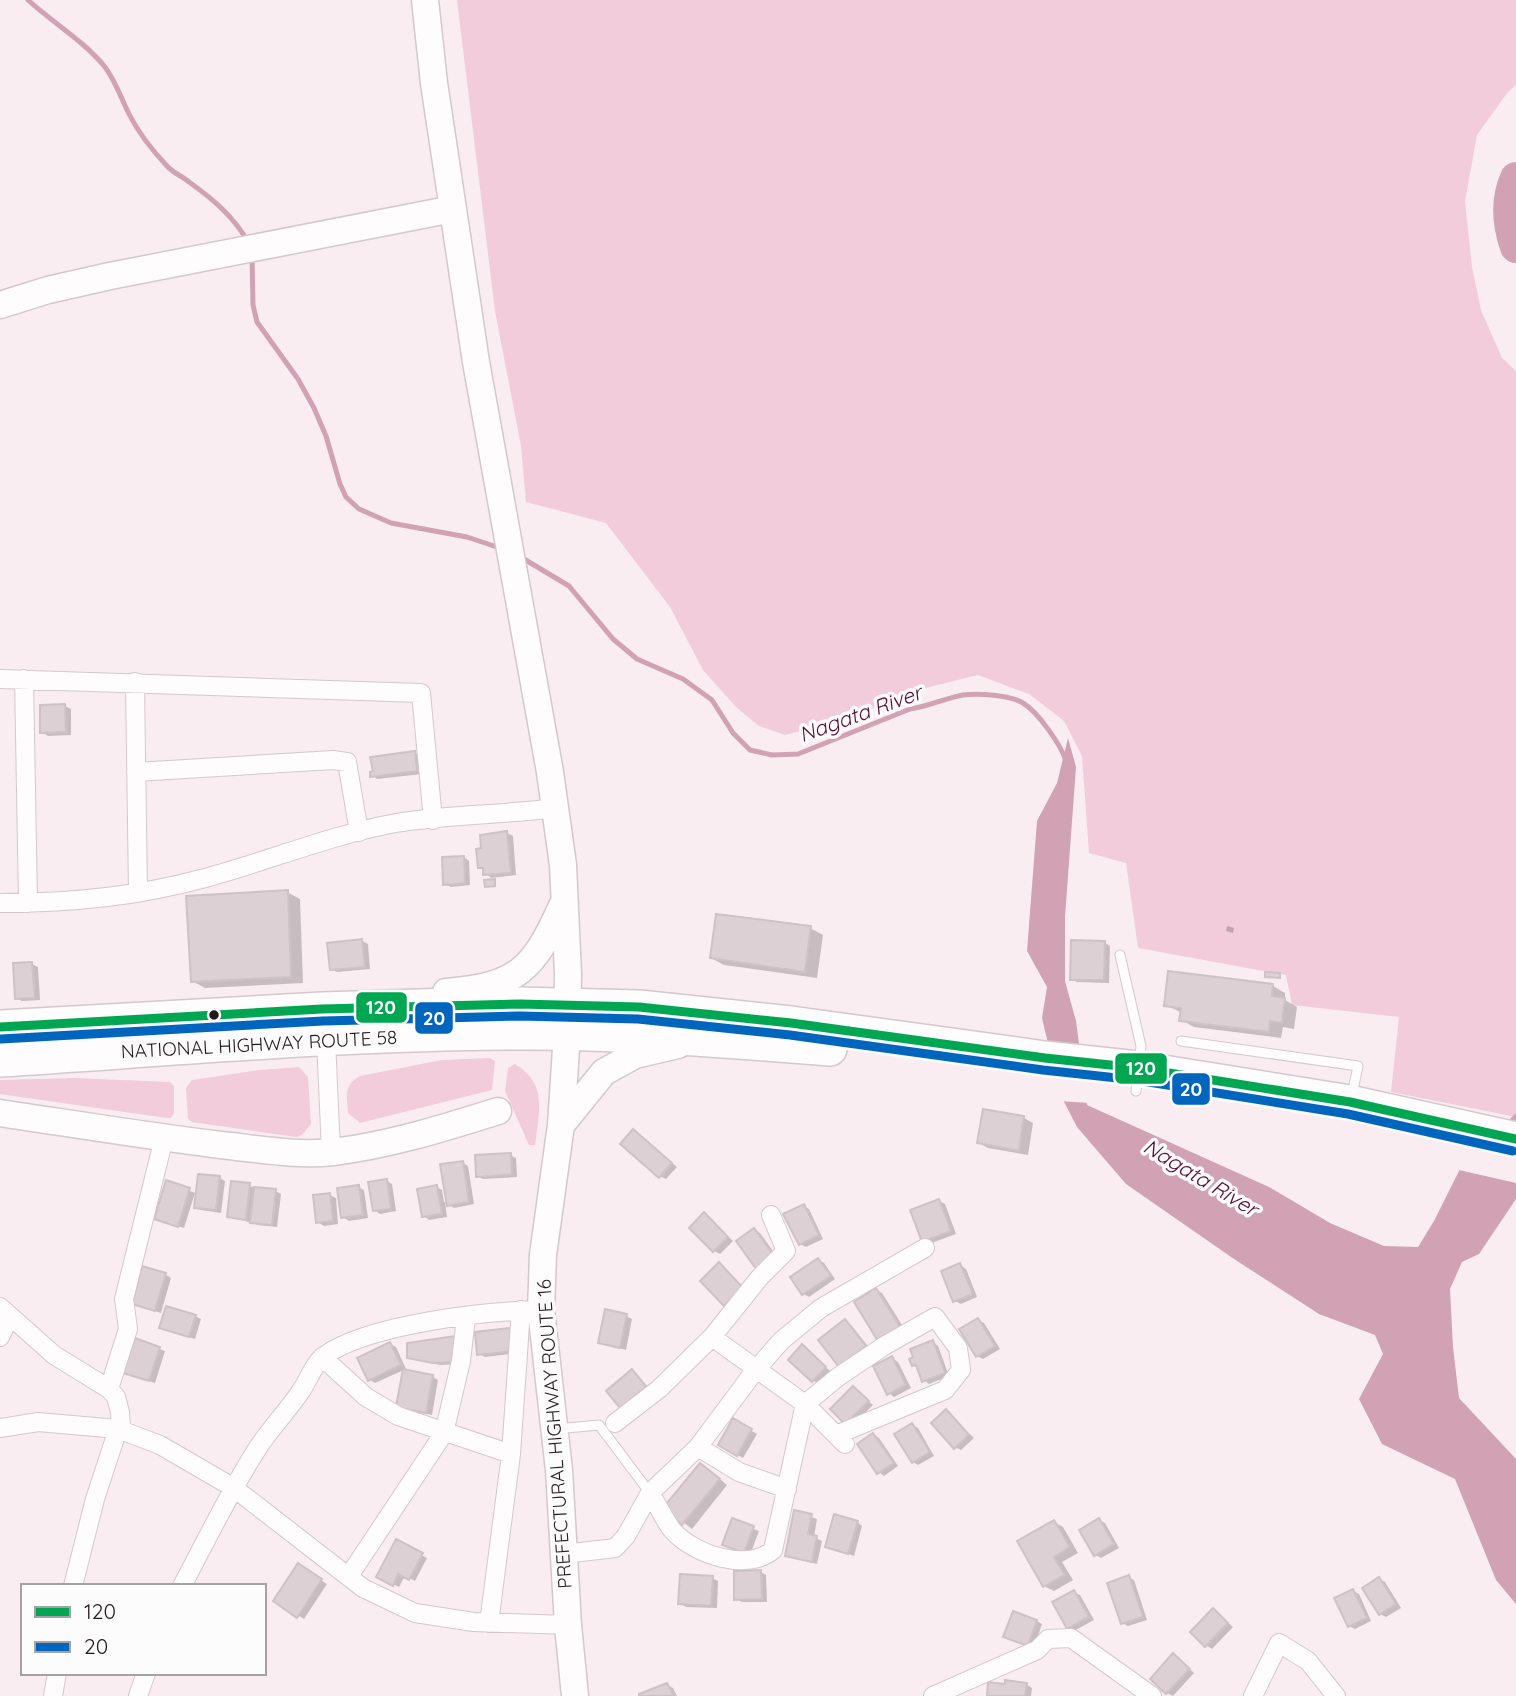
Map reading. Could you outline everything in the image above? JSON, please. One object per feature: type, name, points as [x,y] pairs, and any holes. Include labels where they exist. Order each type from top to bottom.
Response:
[{"type":"highway","name":"NATIONAL HIGHWAY ROUTE 58","points":[[0,1027],[394,1007],[567,1019],[700,1040],[834,1049],[1137,1080],[1348,1113],[1466,1139],[1516,1162]]},
{"type":"highway","name":"NATIONAL HIGHWAY ROUTE 58","points":[[0,1060],[326,1040],[567,1019],[639,1007],[791,1023],[1047,1069]]},
{"type":"highway","name":"NATIONAL HIGHWAY ROUTE 58","points":[[1466,1139],[1516,1139]]},
{"type":"street","name":"PREFECTURAL HIGHWAY ROUTE 16","points":[[425,0],[434,83],[476,362],[556,808],[564,900],[567,1019],[561,1125],[543,1255],[531,1310],[554,1429],[575,1696]]},
{"type":"street","points":[[0,305],[48,290],[110,276],[453,209]]},
{"type":"street","points":[[0,679],[421,694],[433,820]]},
{"type":"street","points":[[24,679],[27,903]]},
{"type":"street","points":[[135,682],[138,893]]},
{"type":"street","points":[[136,772],[333,760],[347,762],[359,832]]},
{"type":"street","points":[[0,903],[80,900],[138,893],[204,878],[396,823],[556,808]]},
{"type":"street","points":[[394,1007],[439,992],[482,988],[517,974],[535,958],[547,939],[564,900]]},
{"type":"street","points":[[326,1040],[331,1152]]},
{"type":"street","points":[[561,1125],[604,1072],[635,1055],[700,1040]]},
{"type":"street","points":[[0,1113],[164,1138],[290,1153],[331,1152],[421,1135],[498,1111]]},
{"type":"street","points":[[109,1389],[128,1329],[124,1298],[164,1138]]},
{"type":"street","points":[[615,1423],[659,1389],[712,1337],[760,1277],[786,1251],[771,1215]]},
{"type":"street","points":[[564,1554],[615,1548],[626,1536],[650,1493],[698,1447],[781,1342],[821,1308],[925,1248]]},
{"type":"street","points":[[183,1584],[234,1488],[322,1356],[359,1339],[385,1331],[466,1317],[531,1310],[489,1623]]},
{"type":"street","points":[[5,1311],[54,1355],[109,1389],[118,1404],[120,1429],[95,1499],[74,1584]]},
{"type":"street","points":[[0,1337],[5,1311]]},
{"type":"street","points":[[349,1576],[444,1433],[461,1361],[466,1317]]},
{"type":"street","points":[[650,1493],[674,1531],[704,1552],[733,1560],[763,1558],[773,1550],[805,1404],[838,1377],[935,1317],[958,1348],[961,1370],[945,1390],[841,1440],[805,1404],[712,1337]]},
{"type":"street","points":[[322,1356],[366,1396],[398,1416],[511,1454]]},
{"type":"street","points":[[0,1427],[38,1422],[120,1429],[160,1445],[234,1488],[363,1588],[415,1613],[489,1623],[568,1625]]},
{"type":"street","points":[[698,1447],[739,1472],[787,1489]]},
{"type":"street","points":[[933,1696],[1037,1650],[1048,1639],[1070,1638],[1152,1696]]},
{"type":"street","points":[[1253,1696],[1279,1643],[1308,1661],[1336,1696]]},
{"type":"street","points":[[53,1696],[57,1675]]},
{"type":"street","points":[[138,1696],[145,1675]]},
{"type":"lane","points":[[1120,955],[1141,1046],[1137,1080]]},
{"type":"lane","points":[[1181,1041],[1358,1066],[1348,1113]]},
{"type":"lane","points":[[554,1429],[599,1425],[650,1493]]},
{"type":"shaded area","points":[[457,0],[1516,0],[1516,85],[1507,93],[1477,135],[1465,201],[1472,267],[1481,310],[1502,358],[1516,371],[1516,1117],[1391,1092],[1399,1017],[1292,1005],[1286,975],[1138,948],[1126,863],[1089,853],[1082,756],[1064,721],[1029,694],[978,675],[914,691],[851,718],[785,735],[759,726],[736,707],[703,670],[670,607],[606,523],[526,502],[521,446],[495,311]]},
{"type":"shaded area","points":[[490,1058],[495,1061],[492,1090],[360,1123],[348,1113],[348,1087],[360,1076],[442,1060]]},
{"type":"shaded area","points":[[515,1064],[533,1080],[537,1090],[539,1110],[535,1145],[529,1145],[505,1091],[508,1068]]},
{"type":"shaded area","points":[[299,1067],[308,1077],[311,1124],[302,1135],[296,1137],[192,1122],[188,1119],[186,1088],[192,1080]]},
{"type":"shaded area","points":[[75,1078],[170,1082],[174,1086],[174,1113],[171,1118],[166,1118],[0,1094],[0,1080]]},
{"type":"water","points":[[1068,738],[1076,767],[1065,917],[1065,981],[1076,1021],[1087,1105],[1269,1187],[1330,1223],[1384,1246],[1418,1247],[1461,1167],[1516,1113],[1516,1199],[1479,1254],[1462,1262],[1450,1289],[1459,1398],[1516,1459],[1516,1604],[1496,1580],[1455,1479],[1382,1444],[1359,1399],[1383,1354],[1375,1335],[1319,1314],[1126,1184],[1077,1127],[1060,1094],[1042,1018],[1047,987],[1027,951],[1037,821],[1057,783]]},
{"type":"pier","points":[[1044,1041],[1082,1045],[1090,1103],[1059,1101]]},
{"type":"pier","points":[[1504,1120],[1516,1123],[1516,1183],[1459,1170],[1460,1163]]},
{"type":"building","points":[[65,704],[66,732],[40,733],[40,705]]},
{"type":"building","points":[[415,751],[417,771],[370,777],[370,772],[373,771],[370,757]]},
{"type":"building","points":[[507,831],[511,873],[483,875],[483,868],[478,868],[476,849],[481,848],[480,835]]},
{"type":"building","points":[[464,856],[465,883],[443,885],[442,857]]},
{"type":"building","points":[[495,879],[495,886],[485,887],[484,880]]},
{"type":"building","points":[[288,890],[291,977],[191,982],[186,896]]},
{"type":"building","points":[[716,914],[811,926],[805,972],[710,958]]},
{"type":"building","points":[[362,939],[365,967],[330,970],[327,943]]},
{"type":"building","points":[[1071,940],[1105,941],[1104,980],[1070,980]]},
{"type":"building","points":[[32,962],[35,998],[15,999],[13,963]]},
{"type":"building","points":[[1168,971],[1273,984],[1272,996],[1285,998],[1282,1023],[1270,1021],[1269,1032],[1179,1021],[1181,1008],[1164,1006]]},
{"type":"building","points":[[1265,972],[1280,973],[1280,978],[1265,977]]},
{"type":"building","points":[[983,1109],[1024,1116],[1019,1151],[977,1143]]},
{"type":"building","points":[[633,1129],[672,1163],[659,1178],[620,1144]]},
{"type":"building","points":[[511,1153],[512,1175],[476,1177],[475,1155]]},
{"type":"building","points":[[463,1161],[469,1202],[447,1206],[440,1164]]},
{"type":"building","points":[[198,1174],[220,1176],[216,1210],[194,1208]]},
{"type":"building","points":[[387,1179],[391,1209],[373,1211],[368,1182]]},
{"type":"building","points":[[166,1180],[190,1188],[178,1227],[154,1219]]},
{"type":"building","points":[[231,1181],[250,1183],[246,1220],[227,1217]]},
{"type":"building","points":[[359,1185],[363,1215],[341,1218],[337,1188]]},
{"type":"building","points":[[437,1185],[442,1214],[422,1217],[417,1189]]},
{"type":"building","points":[[254,1187],[276,1189],[272,1225],[250,1223]]},
{"type":"building","points":[[330,1193],[333,1221],[316,1223],[313,1195]]},
{"type":"building","points":[[939,1199],[951,1231],[922,1242],[910,1210]]},
{"type":"building","points":[[804,1204],[819,1235],[799,1245],[783,1214]]},
{"type":"building","points":[[704,1212],[728,1237],[713,1252],[689,1228]]},
{"type":"building","points":[[754,1228],[775,1257],[757,1270],[736,1241]]},
{"type":"building","points":[[818,1258],[831,1276],[802,1295],[790,1277]]},
{"type":"building","points":[[719,1262],[743,1288],[724,1306],[700,1281]]},
{"type":"building","points":[[960,1263],[973,1294],[953,1302],[941,1271]]},
{"type":"building","points":[[142,1266],[166,1273],[155,1311],[132,1304]]},
{"type":"building","points":[[876,1288],[900,1327],[878,1341],[854,1302]]},
{"type":"building","points":[[166,1306],[196,1315],[189,1337],[159,1328]]},
{"type":"building","points":[[605,1309],[627,1314],[620,1348],[598,1343]]},
{"type":"building","points":[[978,1318],[995,1346],[976,1357],[959,1329]]},
{"type":"building","points":[[845,1319],[866,1346],[839,1367],[818,1340]]},
{"type":"building","points":[[511,1328],[513,1351],[477,1355],[475,1332]]},
{"type":"building","points":[[461,1337],[455,1362],[433,1363],[407,1358],[407,1343]]},
{"type":"building","points":[[135,1338],[160,1347],[149,1381],[123,1373]]},
{"type":"building","points":[[933,1340],[945,1373],[922,1382],[916,1365],[912,1366],[909,1359],[913,1357],[910,1349]]},
{"type":"building","points":[[390,1342],[401,1365],[368,1381],[357,1358]]},
{"type":"building","points":[[802,1344],[826,1367],[812,1382],[788,1360]]},
{"type":"building","points":[[892,1356],[906,1385],[887,1395],[873,1366]]},
{"type":"building","points":[[403,1369],[433,1375],[426,1413],[396,1407]]},
{"type":"building","points":[[632,1369],[646,1387],[620,1408],[606,1391]]},
{"type":"building","points":[[853,1386],[869,1401],[845,1424],[830,1409]]},
{"type":"building","points":[[946,1409],[969,1435],[954,1449],[931,1423]]},
{"type":"building","points":[[733,1418],[752,1429],[737,1456],[718,1445]]},
{"type":"building","points":[[912,1423],[930,1452],[912,1463],[894,1434]]},
{"type":"building","points":[[873,1433],[894,1463],[877,1474],[857,1444]]},
{"type":"building","points":[[700,1463],[720,1479],[682,1525],[662,1509]]},
{"type":"building","points":[[794,1510],[812,1514],[808,1534],[817,1536],[812,1562],[785,1556]]},
{"type":"building","points":[[834,1514],[858,1521],[848,1554],[825,1547]]},
{"type":"building","points":[[732,1518],[754,1526],[744,1553],[722,1545]]},
{"type":"building","points":[[1099,1518],[1114,1544],[1094,1556],[1079,1530]]},
{"type":"building","points":[[1054,1520],[1070,1547],[1054,1557],[1065,1575],[1043,1587],[1017,1541]]},
{"type":"building","points":[[396,1539],[423,1553],[409,1580],[398,1574],[393,1586],[376,1577]]},
{"type":"building","points":[[298,1563],[322,1579],[297,1618],[273,1601]]},
{"type":"building","points":[[761,1570],[762,1599],[734,1600],[734,1571]]},
{"type":"building","points":[[680,1574],[713,1576],[711,1606],[678,1604]]},
{"type":"building","points":[[1129,1575],[1143,1617],[1121,1624],[1107,1583]]},
{"type":"building","points":[[1379,1577],[1396,1604],[1379,1615],[1362,1588]]},
{"type":"building","points":[[1353,1589],[1367,1618],[1348,1627],[1334,1598]]},
{"type":"building","points":[[1074,1590],[1089,1617],[1067,1629],[1052,1602]]},
{"type":"building","points":[[1213,1608],[1228,1623],[1205,1647],[1190,1632]]},
{"type":"building","points":[[1013,1611],[1037,1620],[1028,1646],[1003,1637]]},
{"type":"building","points":[[1173,1653],[1190,1669],[1166,1694],[1150,1679]]},
{"type":"building","points":[[1005,1680],[1027,1683],[1025,1696],[987,1696],[988,1682],[1005,1684]]},
{"type":"building","points":[[667,1683],[674,1696],[639,1696],[639,1694]]},
{"type":"waterway","name":"Nagata River","points":[[28,0],[96,57],[109,73],[133,121],[151,148],[169,168],[222,209],[248,242]]},
{"type":"waterway","points":[[1516,178],[1509,212],[1516,247]]},
{"type":"waterway","name":"Nagata River","points":[[252,255],[253,305],[257,322],[298,379],[314,408],[346,497],[359,509],[391,523],[467,537],[500,548]]},
{"type":"waterway","name":"Nagata River","points":[[519,556],[569,586],[613,639],[637,659],[683,679],[712,700],[733,733],[750,750],[772,755],[798,754],[910,709],[963,695],[985,695],[1010,698],[1029,707],[1048,729],[1066,761]]},
{"type":"transit line","name":"120","points":[[0,1027],[322,1009],[520,1004],[639,1007],[791,1023],[1138,1068],[1350,1102],[1516,1139]]},
{"type":"transit line","name":"20","points":[[1,1039],[323,1021],[520,1016],[638,1019],[790,1035],[1136,1080],[1348,1114],[1513,1151]]}]
